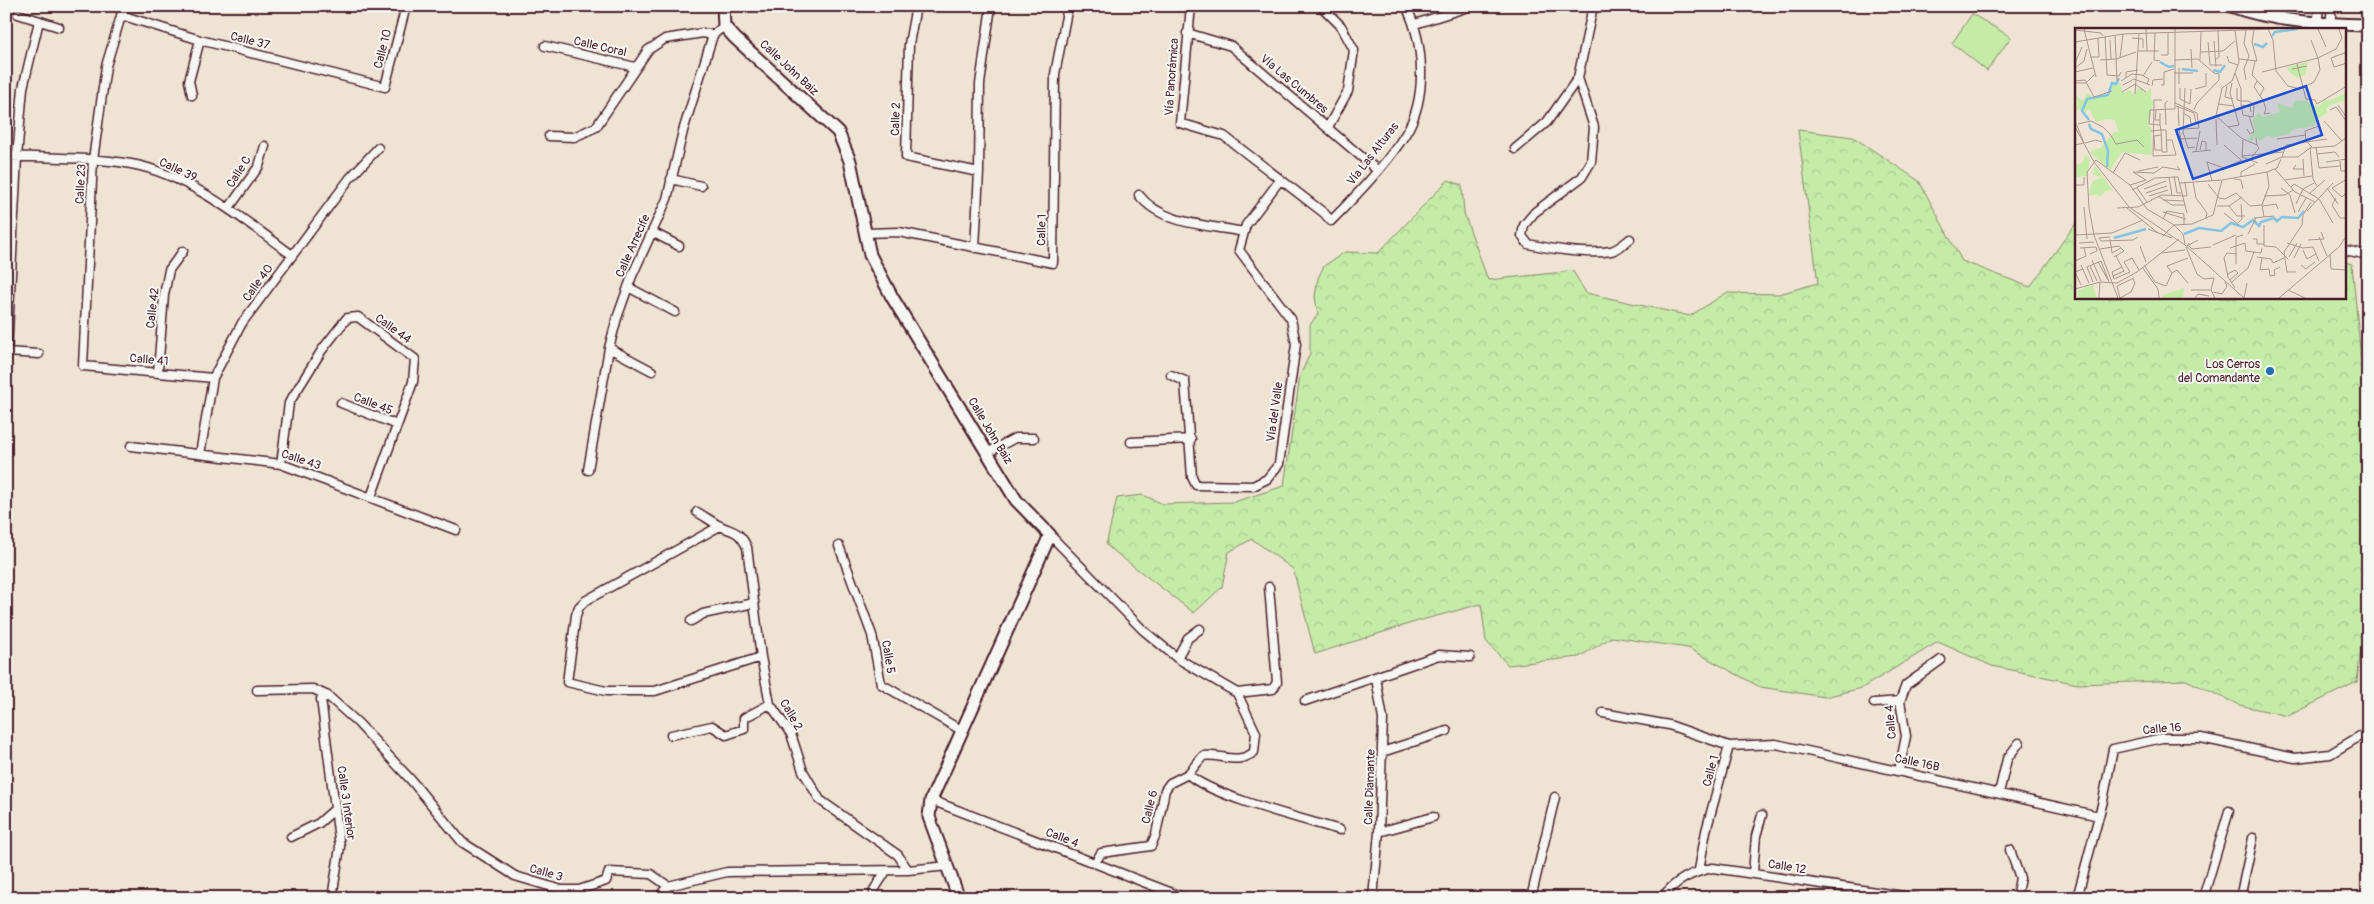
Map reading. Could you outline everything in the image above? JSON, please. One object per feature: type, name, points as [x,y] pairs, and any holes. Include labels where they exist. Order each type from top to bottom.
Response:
[{"type":"street","name":"Calle 23","points":[[82,366],[93,160],[106,66],[124,6]]},
{"type":"street","points":[[393,6],[406,8]]},
{"type":"street","points":[[713,35],[724,26],[723,6]]},
{"type":"street","name":"Calle 2","points":[[916,6],[909,44],[906,157],[979,172]]},
{"type":"street","points":[[975,248],[979,172],[980,84],[991,6]]},
{"type":"street","name":"Calle 1","points":[[864,233],[899,232],[1053,263],[1055,74],[1068,6]]},
{"type":"street","name":"Vía Panorámica","points":[[1191,6],[1180,123],[1224,136],[1280,180]]},
{"type":"street","points":[[1321,6],[1341,26],[1354,50],[1348,91],[1328,127]]},
{"type":"street","name":"Vía Las Alturas","points":[[1280,180],[1324,212],[1331,221],[1377,170],[1407,132],[1417,106],[1421,70],[1415,24],[1406,6]]},
{"type":"street","points":[[1515,149],[1547,122],[1578,78],[1593,6]]},
{"type":"street","points":[[2231,6],[2262,16],[2317,26],[2368,25]]},
{"type":"street","points":[[2317,26],[2319,6]]},
{"type":"street","points":[[2330,26],[2332,6]]},
{"type":"street","name":"Calle 10","points":[[375,84],[385,87],[406,8]]},
{"type":"street","points":[[1415,24],[1465,8]]},
{"type":"street","points":[[18,14],[59,27]]},
{"type":"street","name":"Calle 37","points":[[121,15],[200,40],[375,84]]},
{"type":"street","points":[[39,21],[23,88],[17,156],[6,352],[39,354]]},
{"type":"street","name":"Calle John Baiz","points":[[724,26],[838,132],[850,161],[870,255],[892,296],[1016,500],[1050,535]]},
{"type":"street","name":"Calle Coral","points":[[545,46],[635,67],[648,50],[666,38],[703,33],[713,35]]},
{"type":"street","name":"Vía Las Cumbres","points":[[1187,33],[1231,46],[1377,170]]},
{"type":"street","name":"Calle Arrecife","points":[[588,470],[616,318],[667,199],[671,179],[713,35]]},
{"type":"street","points":[[192,96],[189,81],[200,40]]},
{"type":"street","points":[[549,136],[574,137],[596,127],[635,67]]},
{"type":"street","points":[[1578,78],[1594,127],[1590,162],[1582,177],[1535,212],[1524,225],[1522,236],[1528,244],[1590,252],[1612,251],[1630,239]]},
{"type":"street","name":"Calle C","points":[[228,208],[259,166],[265,146]]},
{"type":"street","name":"Calle 40","points":[[200,454],[213,378],[242,323],[350,178],[378,148]]},
{"type":"street","name":"Calle 39","points":[[6,156],[93,160],[132,164],[163,172],[228,208],[292,255]]},
{"type":"street","points":[[671,179],[701,186]]},
{"type":"street","name":"Vía del Valle","points":[[1171,376],[1186,380],[1192,477],[1196,485],[1253,486],[1266,479],[1279,464],[1296,344],[1291,320],[1239,250],[1246,225],[1280,180]]},
{"type":"street","points":[[1139,195],[1146,204],[1170,218],[1244,232]]},
{"type":"street","points":[[652,232],[680,246]]},
{"type":"street","points":[[2346,250],[2368,256]]},
{"type":"street","name":"Calle 42","points":[[158,372],[164,295],[169,270],[183,251]]},
{"type":"street","points":[[628,287],[675,312]]},
{"type":"street","name":"Calle 44","points":[[281,464],[289,403],[322,350],[347,318],[358,317],[415,359],[413,382],[370,497]]},
{"type":"street","points":[[609,348],[652,371]]},
{"type":"street","name":"Calle 41","points":[[82,366],[213,378]]},
{"type":"street","name":"Calle 45","points":[[341,403],[398,425]]},
{"type":"street","points":[[987,453],[1015,438],[1034,438]]},
{"type":"street","points":[[1131,442],[1190,439]]},
{"type":"street","name":"Calle 43","points":[[131,446],[281,464],[456,530]]},
{"type":"street","name":"Calle 2","points":[[697,512],[720,526],[735,530],[747,547],[761,657],[770,704],[791,734],[803,771],[820,800],[898,855],[908,870]]},
{"type":"street","points":[[720,526],[579,606],[576,615],[567,682],[606,690],[655,691],[761,657]]},
{"type":"street","points":[[962,898],[957,893],[929,817],[931,800],[1050,535],[1143,630],[1177,658],[1236,694],[1273,689],[1277,682],[1269,586]]},
{"type":"street","name":"Calle 5","points":[[839,546],[872,634],[881,684],[961,730]]},
{"type":"street","points":[[691,621],[703,614],[754,603]]},
{"type":"street","points":[[1177,658],[1188,638],[1200,629]]},
{"type":"street","points":[[1305,701],[1436,656],[1470,657]]},
{"type":"street","name":"Calle 4","points":[[1899,771],[1906,736],[1900,701],[1906,684],[1941,660]]},
{"type":"street","name":"Calle Diamante","points":[[1373,898],[1379,832],[1383,718],[1376,678]]},
{"type":"street","points":[[257,690],[313,689],[328,696]]},
{"type":"street","name":"Calle 6","points":[[1095,863],[1101,854],[1150,846],[1156,834],[1164,790],[1170,783],[1188,774],[1203,756],[1212,755],[1234,760],[1248,757],[1254,752],[1256,733],[1236,694]]},
{"type":"street","name":"Calle 3 Interior","points":[[328,696],[320,699],[340,847],[332,898]]},
{"type":"street","name":"Calle 3","points":[[328,696],[358,723],[411,780],[462,842],[515,876],[562,890],[578,890],[606,880],[609,872],[629,871],[651,874],[668,886]]},
{"type":"street","points":[[1874,703],[1900,701]]},
{"type":"street","points":[[671,735],[712,726],[726,735],[744,729],[746,725],[744,718],[770,704]]},
{"type":"street","name":"Calle 1","points":[[1603,713],[1670,726],[1729,746],[1706,831],[1699,870]]},
{"type":"street","points":[[1382,752],[1447,731]]},
{"type":"street","name":"Calle 16","points":[[2077,898],[2099,816],[2111,752],[2117,746],[2162,738],[2201,738],[2295,758],[2330,754],[2360,736]]},
{"type":"street","points":[[1999,793],[2007,758],[2019,743]]},
{"type":"street","name":"Calle 16B","points":[[1729,746],[1776,744],[2099,816]]},
{"type":"street","points":[[1188,774],[1195,781],[1231,796],[1340,830]]},
{"type":"street","points":[[1531,898],[1555,797]]},
{"type":"street","name":"Calle 4","points":[[931,800],[1185,898]]},
{"type":"street","points":[[292,837],[319,823],[335,809]]},
{"type":"street","points":[[2203,898],[2229,811]]},
{"type":"street","points":[[1753,873],[1756,836],[1762,815]]},
{"type":"street","points":[[1379,832],[1433,817]]},
{"type":"street","points":[[2240,898],[2253,838]]},
{"type":"street","points":[[2010,850],[2020,878],[2016,898]]},
{"type":"street","points":[[664,898],[662,894],[668,886],[727,872],[886,872],[948,866]]},
{"type":"street","name":"Calle 12","points":[[1699,870],[1714,868],[1918,898]]},
{"type":"street","points":[[1662,898],[1687,876],[1699,870]]},
{"type":"street","points":[[874,898],[874,890],[886,872]]},
{"type":"green space","points":[[1972,14],[2011,37],[1987,71],[1952,43]]},
{"type":"green space","points":[[1798,130],[1853,137],[1919,181],[1962,261],[2030,287],[2075,224],[2075,299],[2346,299],[2346,262],[2352,264],[2361,359],[2368,362],[2368,616],[2365,616],[2357,682],[2288,716],[2239,705],[2186,680],[2078,684],[1992,666],[1938,642],[1862,688],[1825,697],[1760,687],[1688,648],[1612,637],[1579,657],[1508,665],[1486,641],[1481,604],[1418,621],[1315,654],[1293,569],[1252,539],[1229,552],[1222,587],[1194,613],[1106,545],[1117,498],[1143,495],[1163,504],[1234,502],[1284,486],[1300,376],[1310,353],[1310,325],[1318,314],[1315,297],[1318,278],[1324,266],[1345,252],[1378,253],[1448,180],[1462,185],[1464,213],[1488,280],[1573,271],[1586,293],[1690,316],[1726,293],[1779,294],[1818,283]]},
{"type":"place","name":"Los Cerros del Comandante","points":[[2270,371]]}]
